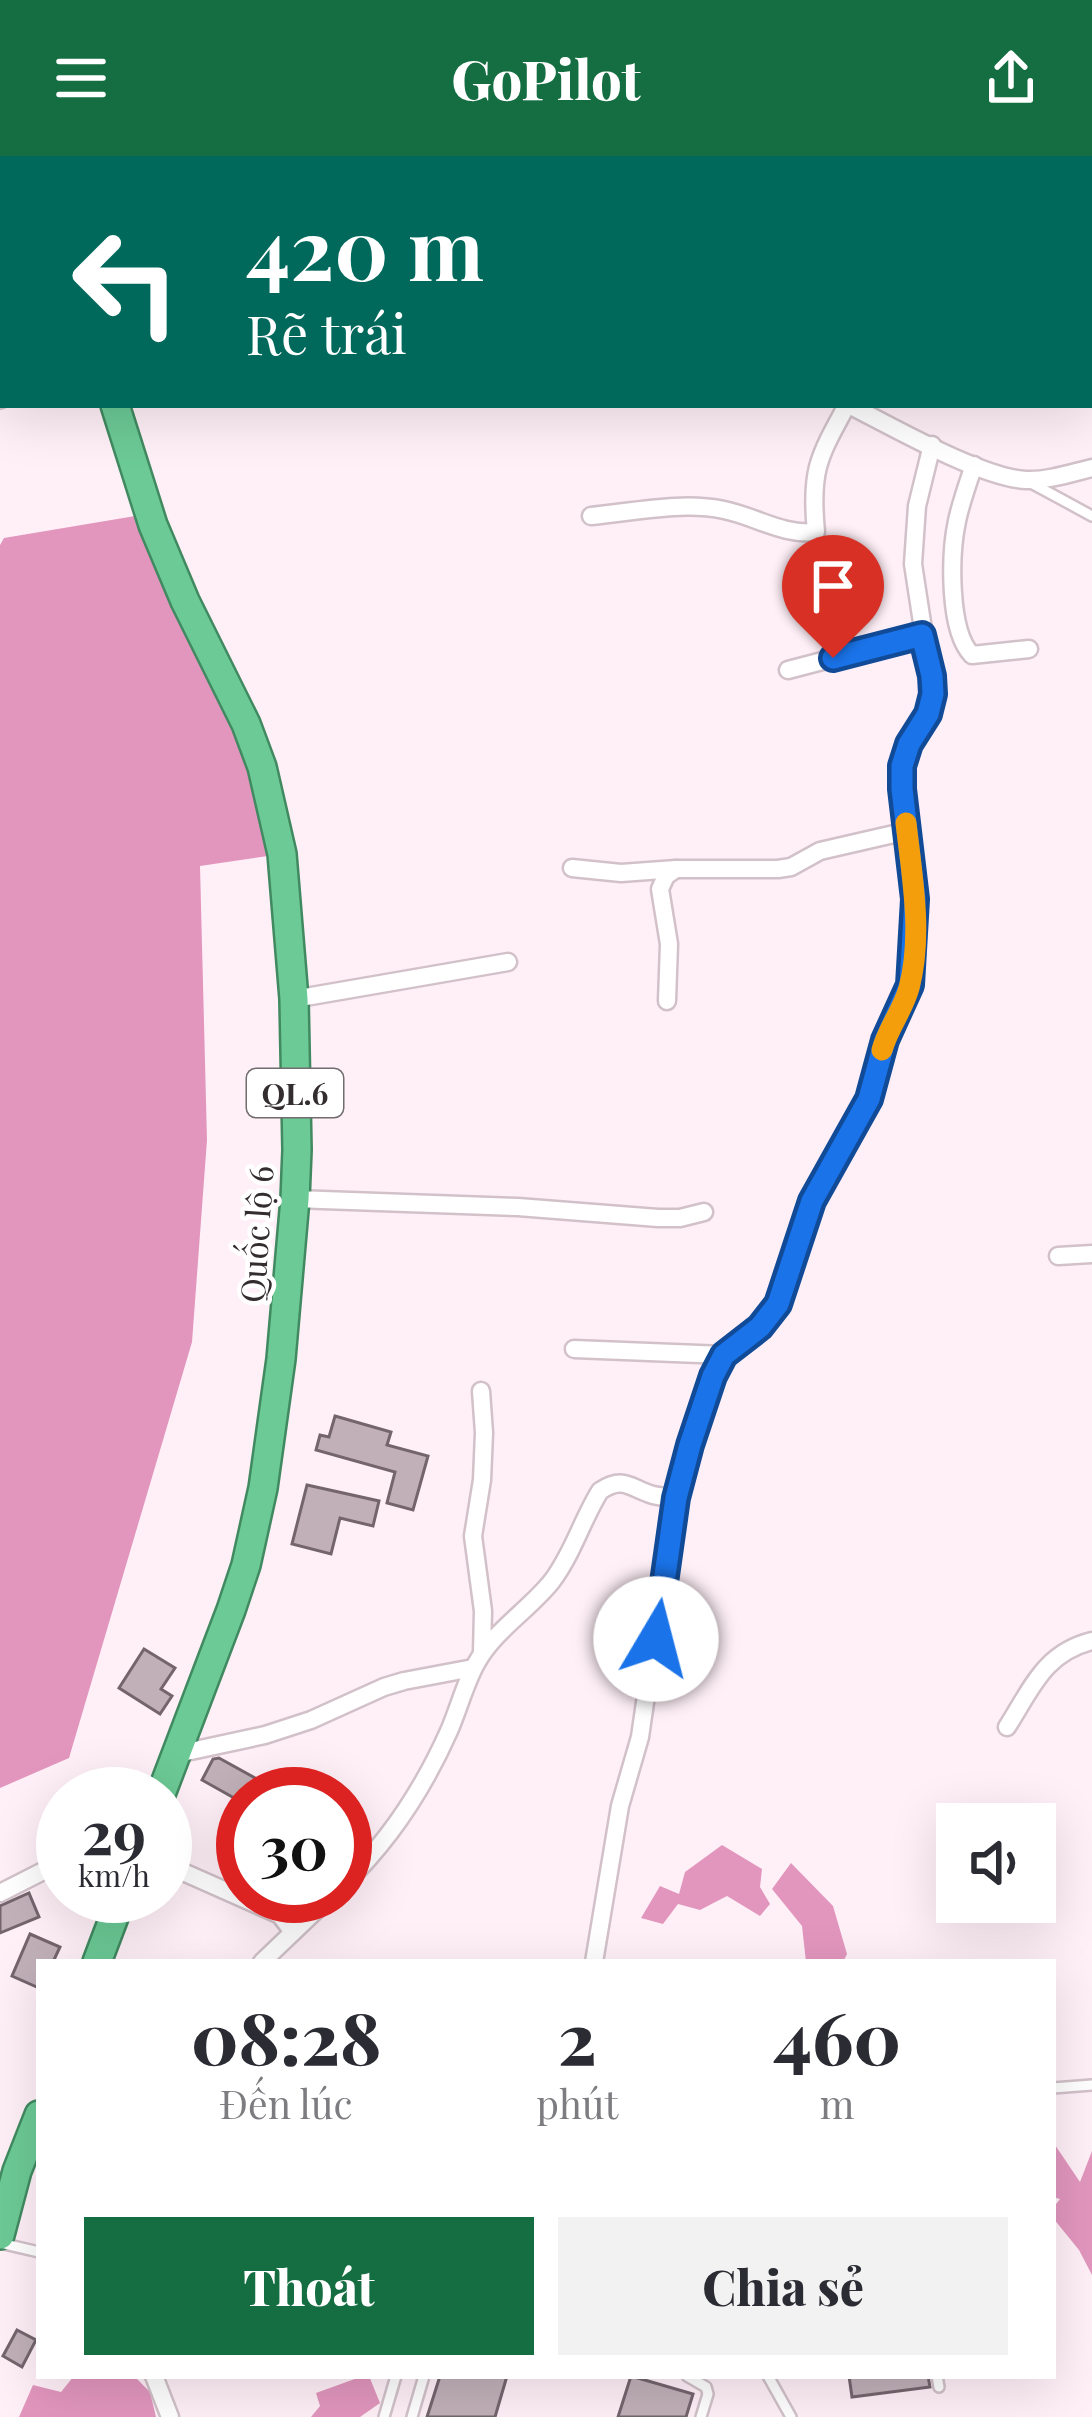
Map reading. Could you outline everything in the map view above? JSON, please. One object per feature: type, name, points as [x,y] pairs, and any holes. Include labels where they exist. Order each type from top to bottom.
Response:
[{"type":"highway","name":"Quốc lộ 6","points":[[116,408],[153,525],[262,767],[282,854],[294,999],[295,1199],[281,1359],[263,1488],[238,1588],[172,1767]]},
{"type":"highway","points":[[98,1959],[112,1923]]},
{"type":"highway","points":[[0,2239],[17,2171],[36,2123]]},
{"type":"street","points":[[591,516],[669,508],[723,509],[795,533],[815,532],[816,467],[846,408]]},
{"type":"street","points":[[854,408],[974,465],[1025,480],[1092,468]]},
{"type":"street","points":[[594,1959],[620,1806],[640,1738],[676,1498],[698,1418],[724,1355],[760,1327],[778,1304],[819,1185],[869,1099],[885,1040],[905,1000],[913,968],[915,899],[902,766],[933,694],[913,564],[916,506],[932,445]]},
{"type":"street","points":[[974,465],[953,548],[960,638],[972,655],[1029,649]]},
{"type":"street","points":[[788,670],[922,635]]},
{"type":"street","points":[[572,868],[621,873],[778,869],[820,851],[907,831]]},
{"type":"street","points":[[667,1001],[669,944],[660,889],[676,869]]},
{"type":"street","points":[[294,999],[508,962]]},
{"type":"street","points":[[295,1199],[518,1207],[658,1218],[704,1212]]},
{"type":"street","points":[[1058,1256],[1092,1253]]},
{"type":"street","points":[[574,1349],[724,1355]]},
{"type":"street","points":[[372,1853],[422,1784],[477,1661],[483,1611],[473,1536],[482,1480],[481,1391]]},
{"type":"street","points":[[177,1754],[265,1735],[404,1681],[477,1661],[549,1585],[600,1491],[610,1485],[630,1485],[652,1495],[676,1498]]},
{"type":"street","points":[[1007,1727],[1048,1664],[1072,1646],[1092,1641]]},
{"type":"street","points":[[0,1893],[36,1875]]},
{"type":"street","points":[[192,1876],[280,1915],[293,1932]]},
{"type":"street","points":[[265,1959],[302,1923]]},
{"type":"street","points":[[155,2379],[170,2417]]},
{"type":"lane","points":[[1025,480],[1092,516]]},
{"type":"lane","points":[[1056,2088],[1092,2085]]},
{"type":"lane","points":[[0,2239],[36,2251]]},
{"type":"lane","points":[[384,2417],[395,2379]]},
{"type":"lane","points":[[412,2417],[423,2379]]},
{"type":"lane","points":[[692,2379],[706,2387],[708,2395],[701,2417]]},
{"type":"lane","points":[[770,2379],[791,2417]]},
{"type":"shaded area","points":[[153,513],[282,854],[200,866],[207,1140],[192,1342],[69,1758],[36,1767],[36,1772],[0,1788],[0,545],[4,538]]},
{"type":"shaded area","points":[[722,1845],[762,1869],[760,1887],[770,1904],[760,1916],[727,1896],[700,1910],[678,1904],[663,1924],[641,1918],[660,1886],[679,1894],[685,1872]]},
{"type":"shaded area","points":[[791,1863],[833,1906],[844,1959],[806,1959],[802,1926],[772,1889]]},
{"type":"shaded area","points":[[1056,2146],[1080,2182],[1092,2151],[1092,2275],[1056,2222],[1060,2199],[1056,2198]]},
{"type":"shaded area","points":[[72,2379],[137,2379],[150,2392],[156,2417],[19,2417],[33,2385],[61,2392]]},
{"type":"shaded area","points":[[355,2379],[370,2379],[380,2403],[360,2417],[311,2417],[320,2406],[316,2393]]},
{"type":"building","points":[[335,1416],[391,1432],[387,1445],[428,1456],[413,1510],[387,1503],[395,1472],[316,1450],[320,1435],[329,1437]]},
{"type":"building","points":[[307,1485],[379,1501],[373,1526],[340,1518],[331,1554],[292,1544]]},
{"type":"building","points":[[144,1649],[175,1668],[161,1689],[172,1696],[160,1714],[119,1688]]},
{"type":"building","points":[[213,1759],[235,1767],[216,1767],[216,1788],[202,1780]]},
{"type":"building","points":[[29,1893],[36,1918],[0,1933],[0,1906]]},
{"type":"building","points":[[30,1934],[60,1947],[54,1959],[36,1959],[36,1987],[12,1976]]},
{"type":"building","points":[[17,2330],[36,2340],[22,2367],[3,2356]]},
{"type":"building","points":[[439,2379],[506,2379],[495,2417],[427,2417]]},
{"type":"building","points":[[630,2379],[693,2394],[686,2417],[618,2417]]},
{"type":"building","points":[[849,2379],[929,2379],[930,2387],[852,2397]]},
{"type":"slow traffic","points":[[882,1050],[905,1000],[913,968],[915,899],[906,823]]},
{"type":"route","points":[[656,1639],[676,1498],[713,1376],[724,1355],[760,1327],[778,1304],[812,1201],[869,1099],[885,1040],[910,985],[915,899],[902,766],[928,714],[932,676],[922,635],[833,658]]}]
